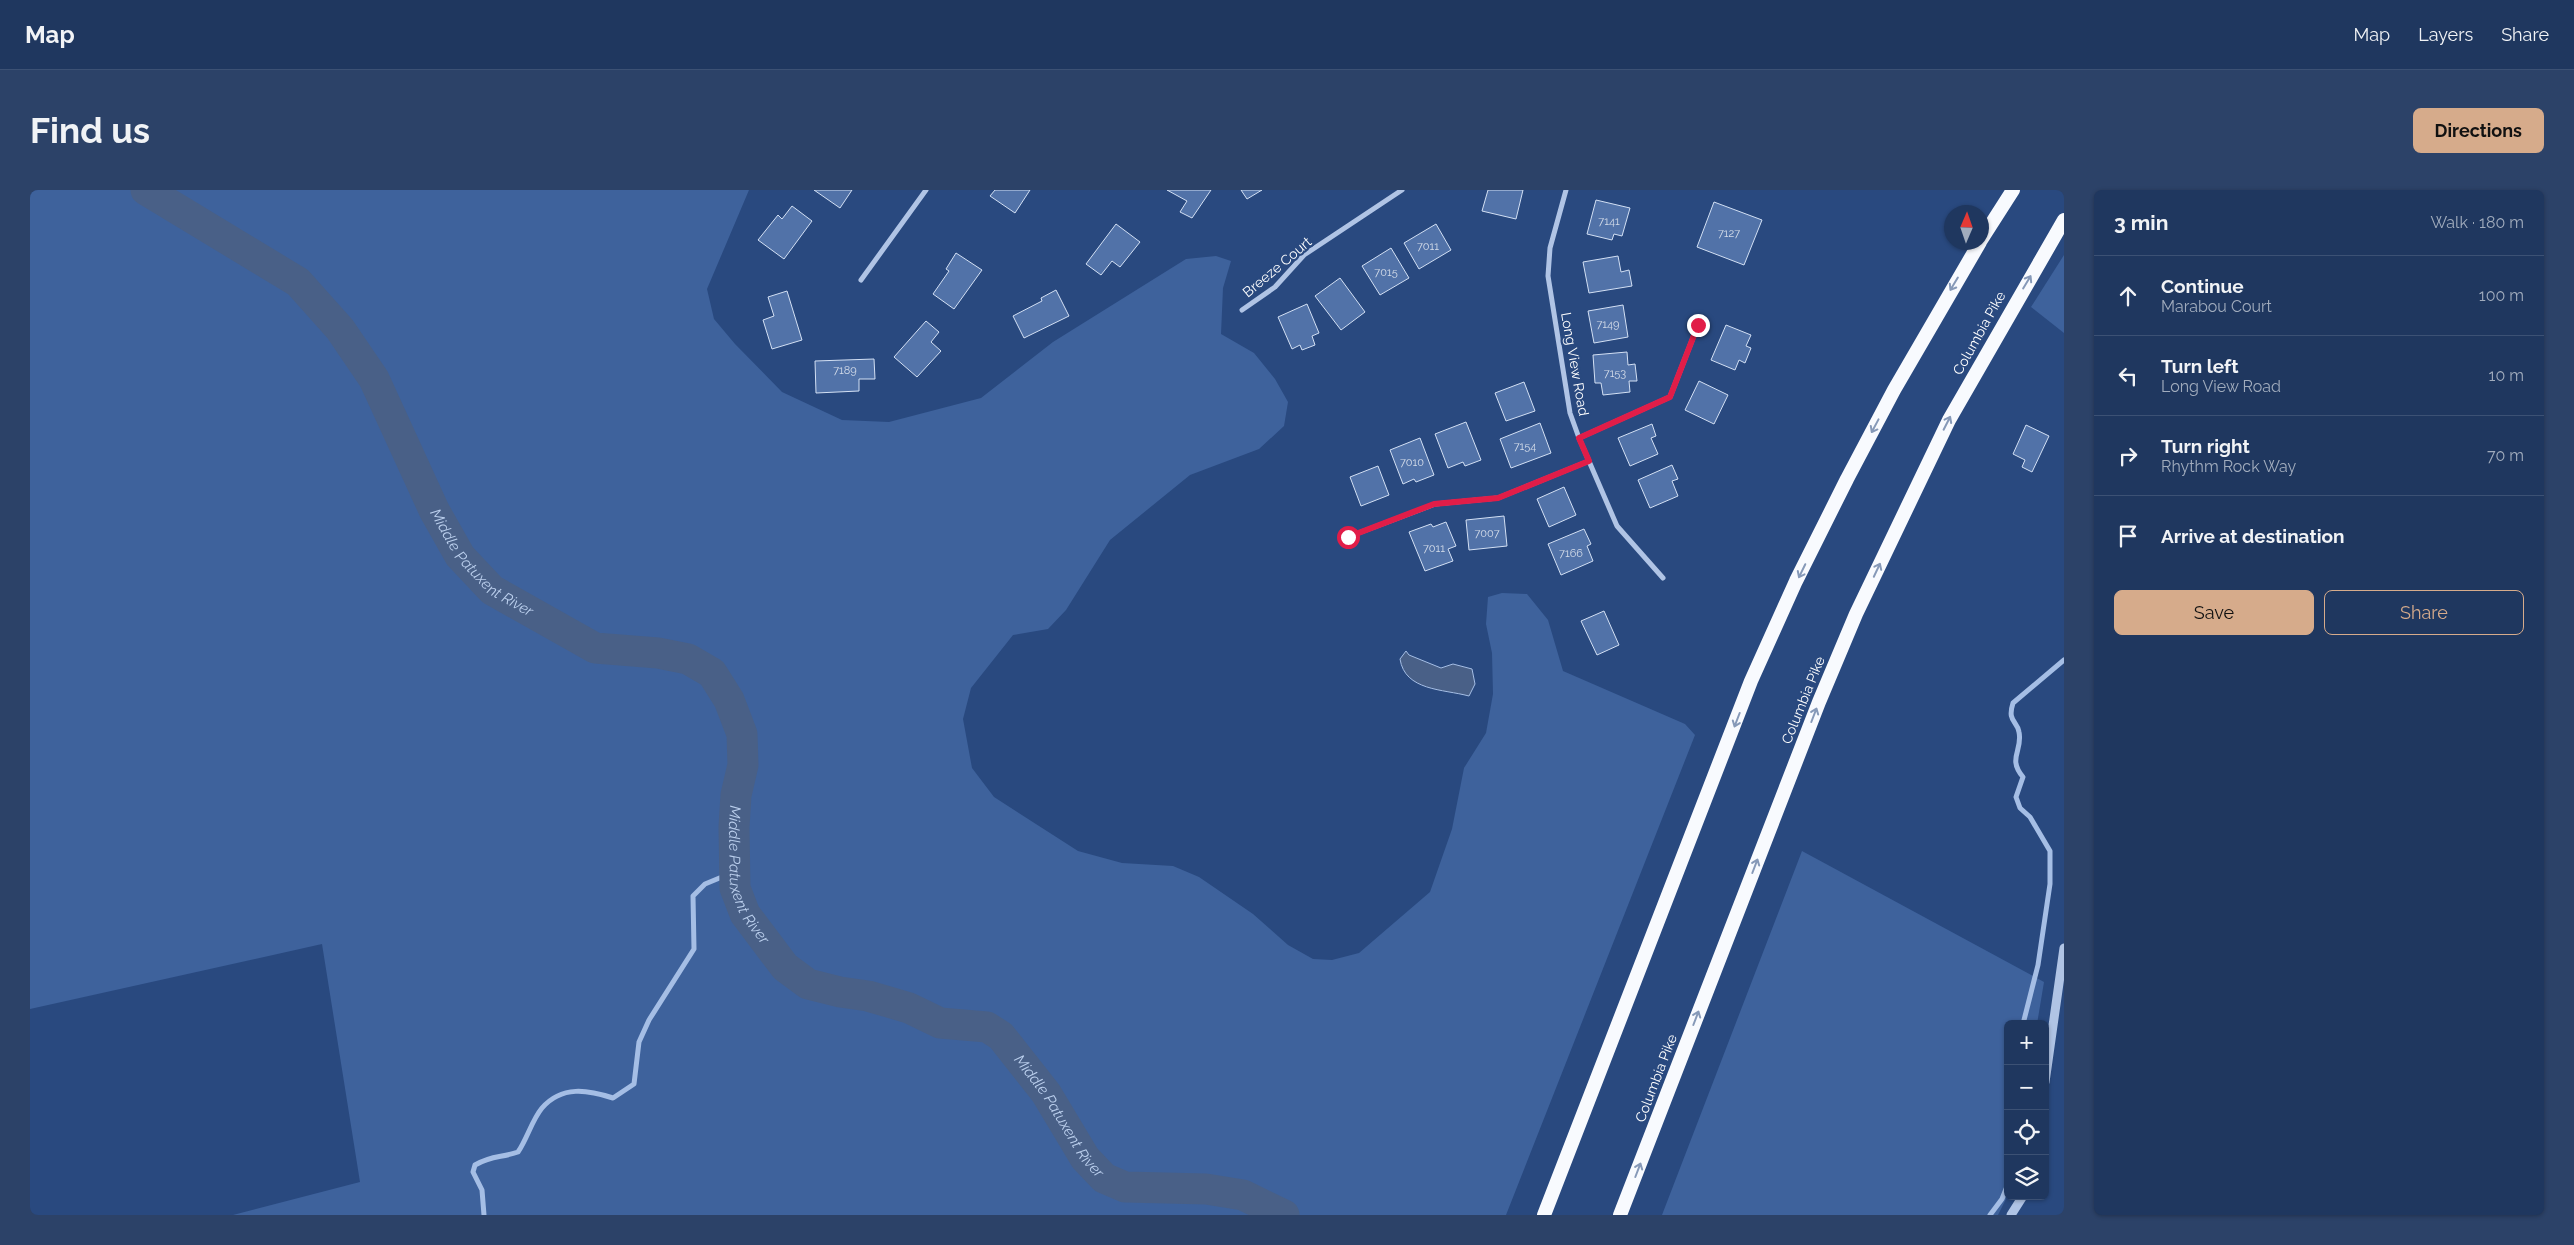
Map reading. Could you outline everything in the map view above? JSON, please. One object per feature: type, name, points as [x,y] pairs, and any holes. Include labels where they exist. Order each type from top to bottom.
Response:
[{"type":"highway","points":[[1989,228],[2013,190]]},
{"type":"highway","name":"Columbia Pike","points":[[1620,1215],[1819,702],[1856,614],[1949,420],[2064,220]]},
{"type":"highway","points":[[1544,1215],[1760,663],[1796,581],[1898,381],[1976,250]]},
{"type":"street","points":[[861,280],[926,190]]},
{"type":"street","name":"Breeze Court","points":[[1242,310],[1275,286],[1304,255],[1402,190]]},
{"type":"street","name":"Long View Road","points":[[1566,190],[1550,248],[1548,276],[1570,413],[1618,526],[1663,578]]},
{"type":"street","points":[[1579,438],[1670,397],[1698,325]]},
{"type":"street","points":[[1348,537],[1434,504],[1498,498],[1589,461]]},
{"type":"street","points":[[2047,1065],[2064,948]]},
{"type":"street","points":[[2011,1215],[2020,1200]]},
{"type":"shaded area","points":[[30,190],[749,190],[707,289],[714,319],[735,344],[782,392],[842,420],[889,422],[981,398],[1053,342],[1186,259],[1216,256],[1231,261],[1223,288],[1221,334],[1254,353],[1275,379],[1288,402],[1284,426],[1259,449],[1190,475],[1110,540],[1066,610],[1048,629],[1013,635],[971,688],[963,719],[972,768],[994,797],[1078,851],[1122,863],[1173,866],[1199,877],[1253,914],[1288,945],[1313,959],[1332,960],[1359,953],[1430,892],[1452,829],[1464,768],[1486,733],[1493,694],[1492,653],[1486,624],[1488,597],[1502,593],[1527,594],[1548,620],[1563,671],[1685,724],[1695,735],[1506,1215],[233,1215],[360,1182],[322,944],[30,1009]]},
{"type":"shaded area","points":[[2064,255],[2064,333],[2031,307]]},
{"type":"shaded area","points":[[1406,651],[1409,655],[1441,668],[1453,664],[1472,669],[1475,684],[1469,696],[1437,690],[1417,683],[1403,669],[1400,659]]},
{"type":"shaded area","points":[[1802,851],[2044,982],[2038,1020],[2004,1020],[2006,1200],[1998,1215],[1662,1215]]},
{"type":"building","points":[[814,190],[852,190],[840,208]]},
{"type":"building","points":[[995,190],[1030,190],[1015,213],[990,196]]},
{"type":"building","points":[[1167,190],[1211,190],[1192,218],[1180,212],[1187,201]]},
{"type":"building","points":[[1241,190],[1262,190],[1247,199]]},
{"type":"building","points":[[1488,190],[1523,190],[1516,219],[1482,211]]},
{"type":"building","points":[[1596,200],[1630,208],[1622,236],[1614,234],[1612,240],[1587,234]]},
{"type":"building","points":[[1714,202],[1762,220],[1744,265],[1697,247]]},
{"type":"building","points":[[792,206],[812,221],[784,259],[758,240],[778,215],[782,219]]},
{"type":"building","points":[[1116,224],[1140,242],[1120,267],[1112,261],[1101,275],[1086,264]]},
{"type":"building","points":[[1436,224],[1451,250],[1419,269],[1404,243]]},
{"type":"building","points":[[1391,248],[1409,278],[1380,295],[1362,266]]},
{"type":"building","points":[[956,253],[982,270],[954,309],[933,294],[949,271],[946,269]]},
{"type":"building","points":[[1618,256],[1621,272],[1629,270],[1632,286],[1589,293],[1583,262]]},
{"type":"building","points":[[1340,278],[1365,312],[1341,330],[1315,296]]},
{"type":"building","points":[[1056,290],[1069,316],[1024,338],[1013,316],[1042,301],[1041,298]]},
{"type":"building","points":[[787,291],[802,340],[772,349],[763,320],[774,316],[768,297]]},
{"type":"building","points":[[1307,304],[1319,333],[1312,336],[1315,345],[1302,350],[1300,345],[1292,349],[1278,317]]},
{"type":"building","points":[[1623,305],[1628,337],[1594,343],[1588,311]]},
{"type":"building","points":[[926,321],[939,332],[931,342],[941,351],[917,377],[894,357]]},
{"type":"building","points":[[1726,325],[1751,335],[1746,346],[1751,348],[1745,363],[1739,360],[1735,370],[1711,360]]},
{"type":"building","points":[[1627,352],[1628,365],[1635,364],[1637,381],[1629,381],[1630,392],[1603,395],[1601,383],[1595,383],[1593,355]]},
{"type":"building","points":[[874,359],[875,379],[859,379],[859,391],[816,393],[815,361]]},
{"type":"building","points":[[1699,381],[1728,395],[1714,424],[1685,410]]},
{"type":"building","points":[[1524,382],[1535,411],[1506,421],[1495,393]]},
{"type":"building","points":[[1466,422],[1481,460],[1465,466],[1463,462],[1448,468],[1435,434]]},
{"type":"building","points":[[1540,423],[1551,453],[1511,468],[1500,439]]},
{"type":"building","points":[[1652,424],[1656,436],[1651,438],[1658,454],[1630,466],[1618,438]]},
{"type":"building","points":[[2026,425],[2049,436],[2032,472],[2022,467],[2025,460],[2013,454]]},
{"type":"building","points":[[1420,438],[1434,475],[1416,482],[1414,479],[1403,484],[1390,450]]},
{"type":"building","points":[[1672,465],[1678,479],[1672,481],[1678,496],[1650,508],[1638,480]]},
{"type":"building","points":[[1378,466],[1389,495],[1361,506],[1350,477]]},
{"type":"building","points":[[1564,487],[1576,515],[1549,527],[1537,499]]},
{"type":"building","points":[[1504,516],[1507,546],[1469,550],[1466,520]]},
{"type":"building","points":[[1446,522],[1456,546],[1448,549],[1453,561],[1425,571],[1409,532],[1431,524],[1433,527]]},
{"type":"building","points":[[1584,529],[1591,544],[1587,546],[1593,561],[1561,575],[1548,544]]},
{"type":"building","points":[[1604,611],[1619,645],[1597,655],[1581,621]]},
{"type":"waterway","name":"Middle Patuxent River","points":[[146,190],[298,282],[340,329],[374,379],[434,510],[460,556],[492,590],[595,648],[658,653],[688,659],[712,673],[729,700],[742,734],[743,765],[736,795],[734,827],[735,888],[745,914],[785,967],[808,984],[840,992],[868,996],[909,1008],[940,1023],[987,1027],[1001,1036],[1046,1093],[1085,1158],[1104,1178],[1125,1187],[1206,1189],[1243,1195],[1284,1215]]},
{"type":"waterway","points":[[2024,1020],[2038,965],[2050,884],[2050,851],[2030,817],[2020,808],[2016,797],[2023,777],[2016,765],[2020,739],[2011,709],[2013,703],[2064,660]]},
{"type":"waterway","points":[[484,1215],[482,1190],[473,1172],[475,1165],[518,1152],[538,1113],[558,1096],[576,1091],[613,1098],[634,1084],[639,1042],[649,1020],[694,949],[693,896],[705,884],[734,872]]},
{"type":"waterway","points":[[1990,1215],[2004,1194]]},
{"type":"route","points":[[1348,537],[1434,504],[1498,498],[1589,461],[1579,438],[1670,397],[1698,325]]}]
